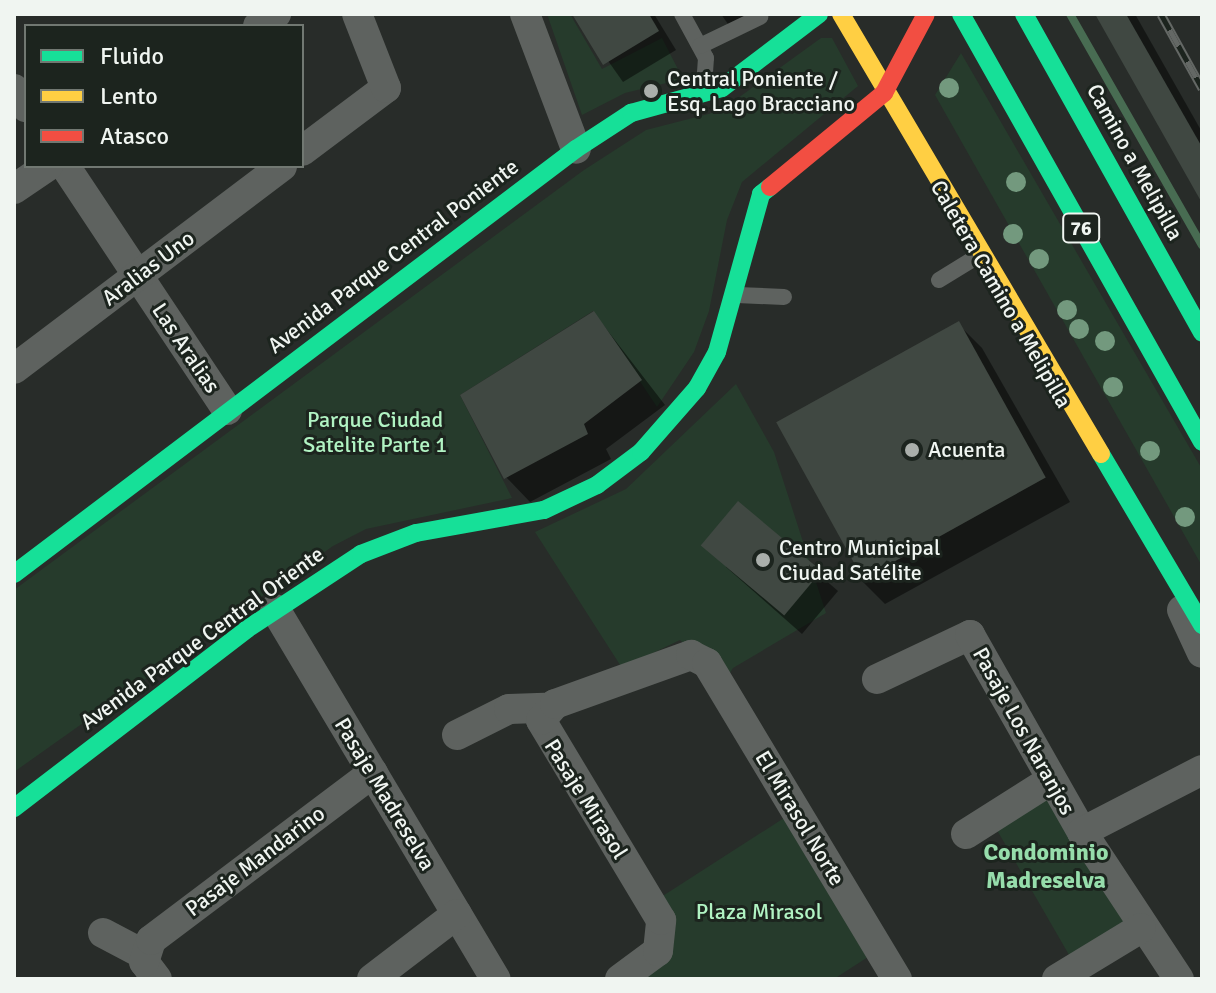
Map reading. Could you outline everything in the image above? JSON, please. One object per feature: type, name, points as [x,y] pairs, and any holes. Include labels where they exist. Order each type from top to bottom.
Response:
[{"type":"street","points":[[304,150],[386,88],[357,14]]},
{"type":"street","points":[[525,14],[576,149]]},
{"type":"street","name":"Avenida Parque Central Poniente","points":[[14,574],[576,149],[631,113],[703,96],[819,14]]},
{"type":"street","name":"Caletera Camino a Melipilla","points":[[841,14],[978,256],[1164,572],[1202,625]]},
{"type":"street","name":"Avenida Parque Central Oriente","points":[[14,808],[275,609],[386,542],[544,510],[620,470],[697,388],[735,295],[761,194],[884,93],[926,14]]},
{"type":"street","name":"76","points":[[961,14],[1202,442]]},
{"type":"street","name":"Camino a Melipilla","points":[[1024,14],[1202,333]]},
{"type":"street","points":[[14,189],[45,168]]},
{"type":"street","name":"Las Aralias","points":[[66,168],[227,410]]},
{"type":"street","name":"Aralias Uno","points":[[14,369],[279,168]]},
{"type":"street","name":"Caletera Camino a Melipilla","points":[[1164,572],[1202,653]]},
{"type":"street","name":"Pasaje Madreselva","points":[[275,609],[496,979]]},
{"type":"street","name":"Pasaje Los Naranjos","points":[[877,679],[970,635],[1082,832],[1141,928],[1179,979]]},
{"type":"street","name":"Pasaje Mirasol","points":[[620,979],[658,951],[664,930],[542,729],[545,708],[683,656],[701,657]]},
{"type":"street","name":"El Mirasol Norte","points":[[701,657],[897,979]]},
{"type":"street","points":[[457,735],[509,709],[545,708]]},
{"type":"street","name":"Pasaje Los Naranjos","points":[[1082,832],[1202,770]]},
{"type":"street","name":"Pasaje Mandarino","points":[[150,966],[151,940],[373,773]]},
{"type":"street","points":[[966,834],[1051,780]]},
{"type":"street","points":[[372,979],[457,914]]},
{"type":"street","points":[[1057,979],[1141,928]]},
{"type":"street","name":"Pasaje Mandarino","points":[[103,933],[150,966]]},
{"type":"lane","points":[[682,14],[706,58],[703,96]]},
{"type":"lane","points":[[700,46],[760,15],[791,36]]},
{"type":"lane","points":[[939,280],[978,256]]},
{"type":"lane","points":[[735,295],[784,297]]},
{"type":"green space","points":[[547,14],[570,14],[602,69],[662,38],[683,79],[625,93],[582,115]]},
{"type":"green space","name":"Parque Ciudad Satelite Parte 1","points":[[821,38],[832,38],[858,86],[742,182],[727,220],[709,311],[694,352],[657,407],[593,311],[460,395],[512,498],[366,529],[333,546],[14,772],[14,590],[584,170],[646,130],[720,111]]},
{"type":"green space","points":[[961,53],[1202,469],[1202,566],[935,95]]},
{"type":"green space","points":[[736,384],[774,452],[826,613],[733,668],[725,681],[680,640],[622,668],[535,532],[626,489]]},
{"type":"green space","points":[[1050,786],[1132,928],[1073,962],[991,820]]},
{"type":"green space","name":"Plaza Mirasol","points":[[784,818],[868,957],[834,979],[641,979],[658,899]]},
{"type":"building","points":[[572,14],[649,14],[659,31],[603,65]]},
{"type":"building","points":[[1095,14],[1126,14],[1202,147],[1202,203]]},
{"type":"building","points":[[594,311],[642,380],[584,424],[588,434],[504,479],[460,395]]},
{"type":"building","name":"Acuenta","points":[[959,321],[1046,478],[863,579],[776,422]]},
{"type":"building","name":"Centro Municipal Ciudad Satélite","points":[[738,501],[821,571],[784,615],[701,545]]},
{"type":"waterway","points":[[1070,14],[1202,245]]},
{"type":"railway","points":[[1161,14],[1202,88]]},
{"type":"traffic: fast","points":[[14,574],[576,149],[631,113],[722,88],[819,14]]},
{"type":"traffic: fast","points":[[961,14],[1202,442]]},
{"type":"traffic: fast","points":[[1024,14],[1202,333]]},
{"type":"traffic: fast","points":[[14,808],[247,629],[361,554],[416,533],[544,510],[597,485],[641,452],[697,388],[717,352],[761,194],[770,187]]},
{"type":"traffic: fast","points":[[1101,454],[1202,625]]},
{"type":"traffic: slow","points":[[841,14],[1101,454]]},
{"type":"traffic: jam","points":[[770,187],[884,93],[926,14]]},
{"type":"place","name":"Central Poniente / Esq. Lago Bracciano","points":[[651,91]]},
{"type":"place","name":"Acuenta","points":[[912,450]]},
{"type":"place","name":"Centro Municipal Ciudad Satélite","points":[[763,560]]},
{"type":"district","name":"Condominio Madreselva","points":[[1046,867]]}]
